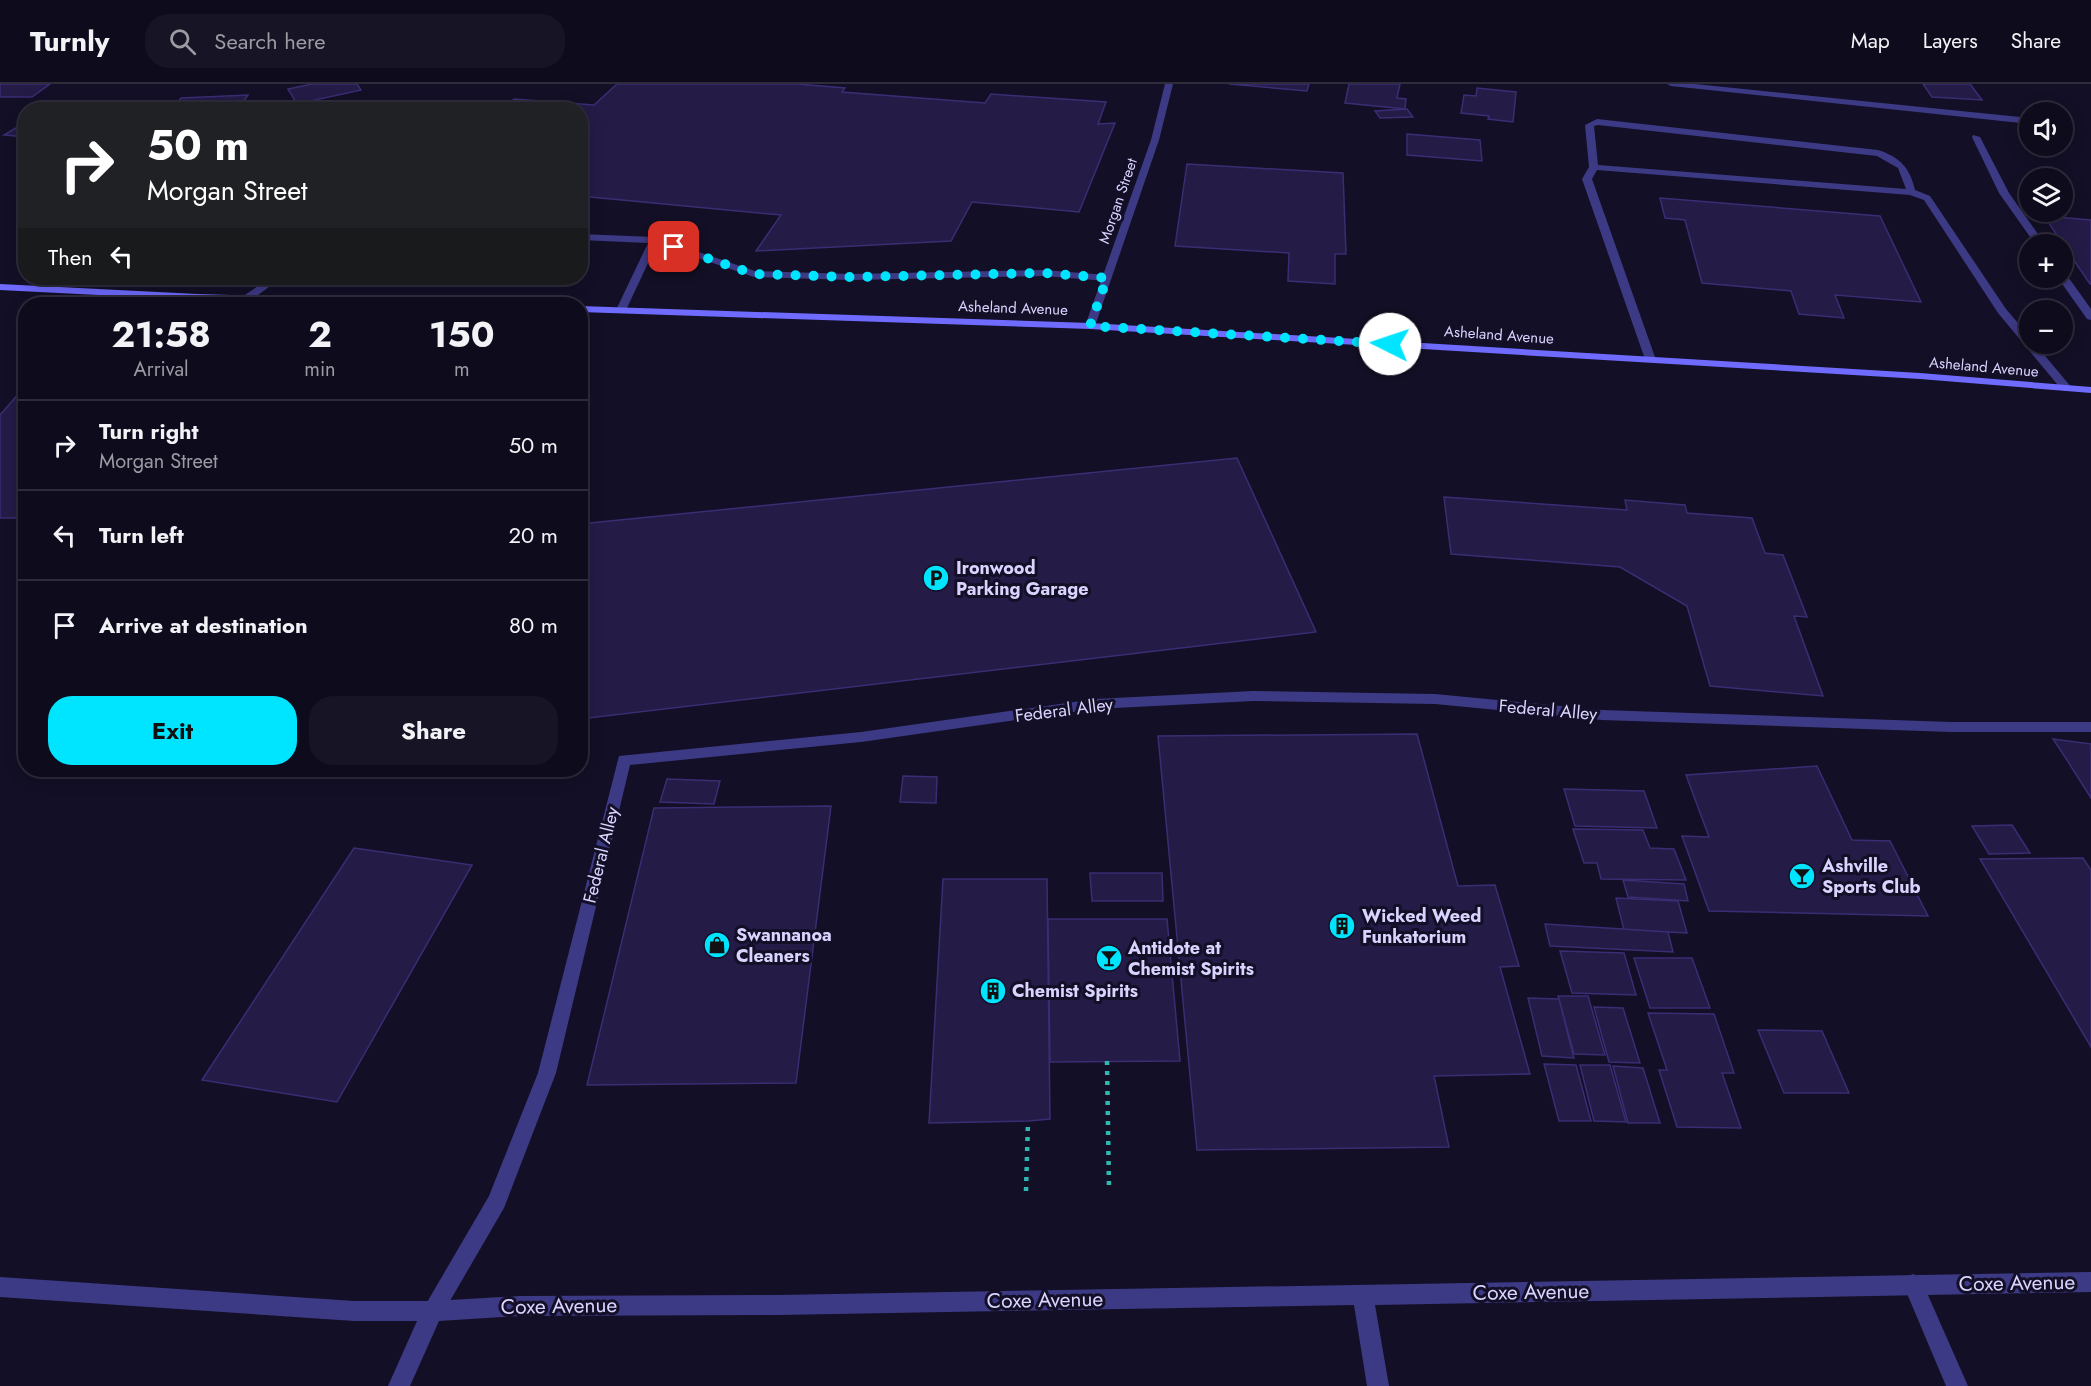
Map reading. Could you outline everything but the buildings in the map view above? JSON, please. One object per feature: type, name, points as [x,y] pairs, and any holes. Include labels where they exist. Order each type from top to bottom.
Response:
[{"type":"main road","points":[[0,287],[205,297]]},
{"type":"main road","name":"Asheland Avenue","points":[[588,309],[1090,326],[1650,360],[2091,390]]},
{"type":"street","name":"Morgan Street","points":[[1090,326],[1155,140],[1169,84]]},
{"type":"street","points":[[1671,84],[2019,120]]},
{"type":"street","points":[[1650,360],[1587,179],[1594,167],[1589,125],[1597,122],[1878,153],[1896,159],[1907,172],[1911,192]]},
{"type":"street","points":[[1976,137],[2004,193],[2033,234]]},
{"type":"street","points":[[1594,167],[1911,192],[1927,198],[2002,311],[2066,388]]},
{"type":"street","points":[[588,237],[654,240],[754,274],[851,277],[1044,273],[1107,278]]},
{"type":"street","points":[[621,310],[654,240]]},
{"type":"street","points":[[249,297],[266,285]]},
{"type":"street","points":[[2070,288],[2091,317]]},
{"type":"street","name":"Federal Alley","points":[[433,1311],[497,1201],[547,1073],[624,760],[861,737],[1095,704],[1252,696],[1435,699],[1614,716],[1951,727],[2091,728]]},
{"type":"street","name":"Coxe Avenue","points":[[0,1287],[354,1311],[433,1311],[520,1306],[790,1305],[2091,1282]]},
{"type":"street","points":[[1913,1284],[1957,1386]]},
{"type":"street","points":[[1363,1294],[1378,1386]]},
{"type":"street","points":[[399,1386],[433,1311]]},
{"type":"path","points":[[1107,1061],[1109,1189]]},
{"type":"path","points":[[1026,1191],[1028,1121]]},
{"type":"place","name":"Ironwood Parking Garage","points":[[936,578]]},
{"type":"place","name":"Ashville Sports Club","points":[[1802,876]]},
{"type":"place","name":"Wicked Weed Funkatorium","points":[[1342,926]]},
{"type":"place","name":"Swannanoa Cleaners","points":[[717,945]]},
{"type":"place","name":"Antidote at Chemist Spirits","points":[[1109,958]]},
{"type":"place","name":"Chemist Spirits","points":[[993,991]]},
{"type":"route","points":[[674,247],[754,274],[851,277],[1044,273],[1107,278],[1090,326],[1390,344]]}]
